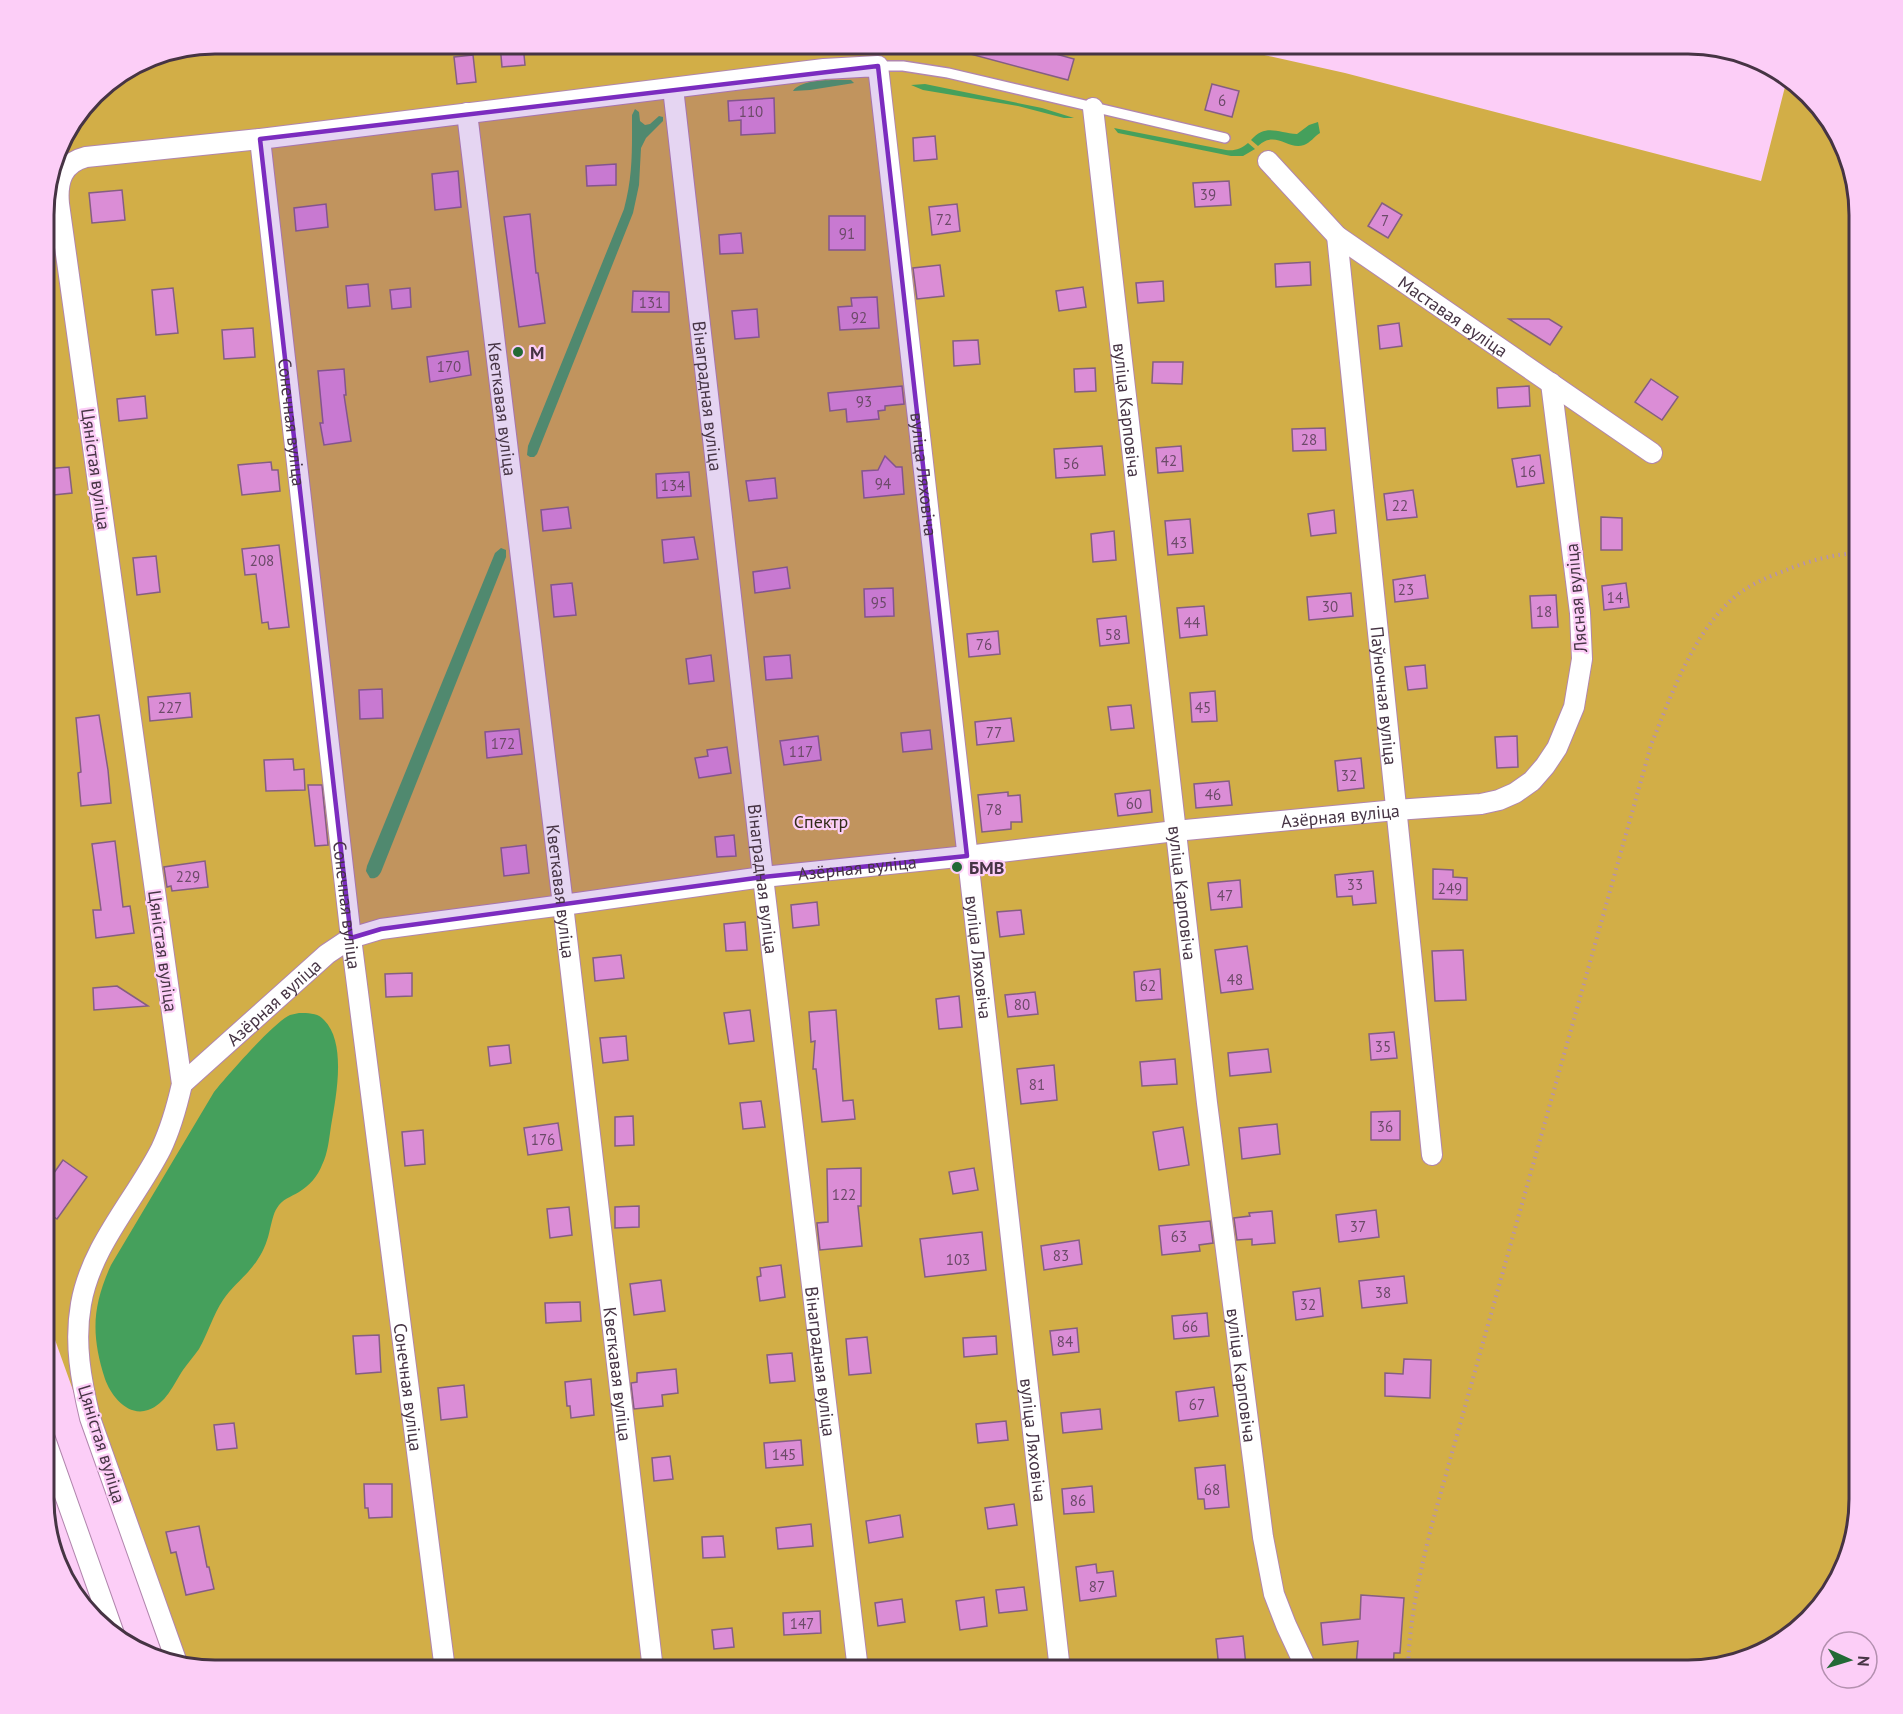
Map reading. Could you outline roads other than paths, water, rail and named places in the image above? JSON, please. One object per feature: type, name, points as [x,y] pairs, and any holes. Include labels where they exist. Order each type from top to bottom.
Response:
[{"type":"street","name":"Цяністая вуліца","points":[[174,1654],[90,1418],[78,1357],[81,1303],[88,1278],[112,1231],[160,1151],[169,1131],[182,1084],[59,204],[59,183],[63,171],[77,159],[260,139],[824,69],[878,66]]},
{"type":"street","name":"вуліца Ляховіча","points":[[878,66],[1059,1660]]},
{"type":"street","name":"Вінаградная вуліца","points":[[674,88],[763,876],[857,1660]]},
{"type":"street","name":"вуліца Карповіча","points":[[1093,108],[1207,1102],[1263,1537],[1274,1594],[1302,1660]]},
{"type":"street","name":"Кветкавая вуліца","points":[[467,113],[652,1660]]},
{"type":"street","name":"Сонечная вуліца","points":[[260,139],[351,938],[444,1660]]},
{"type":"street","name":"Маставая вуліца","points":[[1269,160],[1337,236],[1652,453]]},
{"type":"street","name":"Паўночная вуліца","points":[[1337,236],[1432,1155]]},
{"type":"street","name":"Лясная вуліца","points":[[1480,804],[1499,800],[1515,793],[1532,781],[1545,766],[1566,729],[1579,684],[1582,647],[1580,613],[1551,383]]},
{"type":"street","name":"Азёрная вуліца","points":[[182,1084],[327,954],[351,938],[381,929],[763,876],[967,856],[1175,831],[1480,804]]},
{"type":"street","points":[[54,1464],[109,1620]]},
{"type":"lane","points":[[878,66],[903,66],[948,73],[1225,138]]},
{"type":"place","name":"М","points":[[518,352]]},
{"type":"place","name":"БМВ","points":[[957,867]]},
{"type":"park label","name":"Спектр","points":[[821,821]]}]
